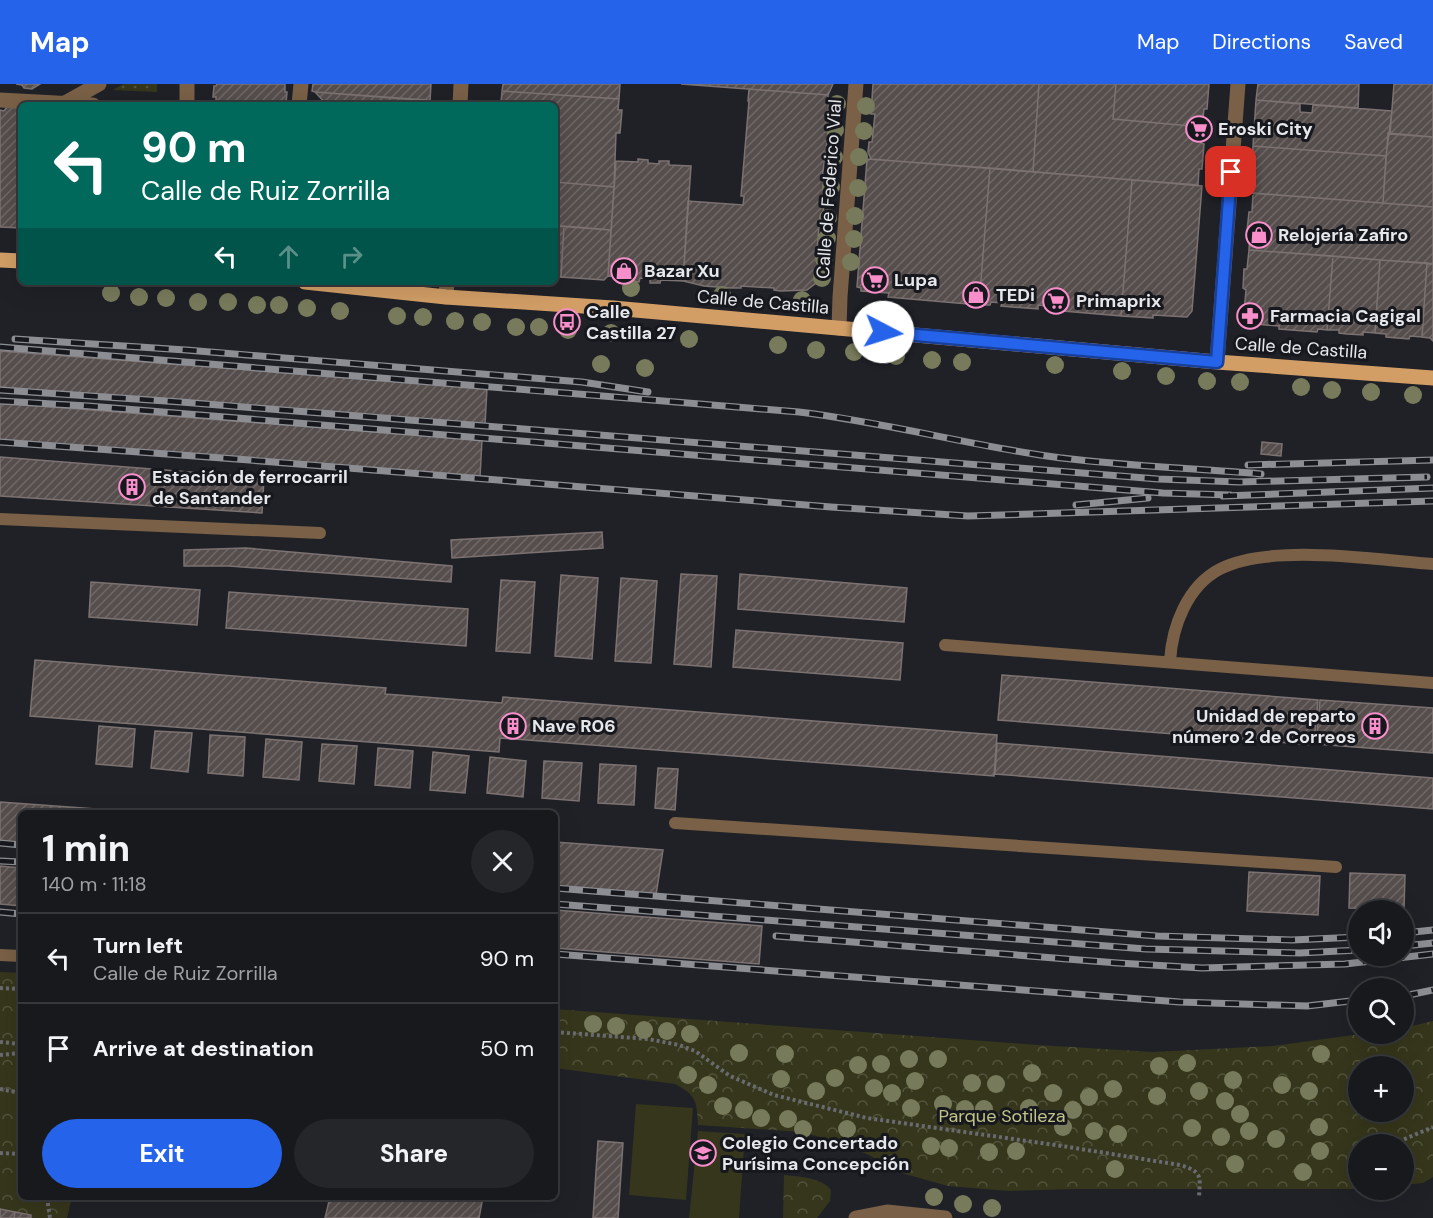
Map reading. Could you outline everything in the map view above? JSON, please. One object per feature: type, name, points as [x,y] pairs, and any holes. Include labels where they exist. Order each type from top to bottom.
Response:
[{"type":"main road","points":[[0,260],[18,261]]},
{"type":"main road","name":"Calle de Castilla","points":[[358,285],[447,290],[613,308],[1217,362],[1433,378]]},
{"type":"street","points":[[67,102],[99,84]]},
{"type":"street","points":[[187,84],[187,102]]},
{"type":"street","points":[[299,102],[301,84]]},
{"type":"street","points":[[460,102],[461,84]]},
{"type":"street","name":"Calle de Federico Vial","points":[[839,328],[856,84]]},
{"type":"street","points":[[1217,362],[1238,84]]},
{"type":"street","points":[[0,99],[49,102]]},
{"type":"street","points":[[856,1218],[887,1212],[945,1218]]},
{"type":"lane","points":[[0,519],[320,533]]},
{"type":"lane","points":[[1170,661],[1172,636],[1184,607],[1207,578],[1230,564],[1243,560],[1287,555],[1433,564]]},
{"type":"lane","points":[[945,645],[1433,683]]},
{"type":"lane","points":[[675,823],[1336,867]]},
{"type":"lane","points":[[0,955],[18,956]]},
{"type":"path","points":[[0,988],[18,989]]},
{"type":"path","points":[[558,1032],[648,1039],[679,1045],[695,1051],[730,1076],[774,1095],[867,1118],[1180,1165],[1197,1171],[1200,1177],[1199,1198]]},
{"type":"path","points":[[0,1042],[18,1044]]},
{"type":"path","points":[[0,1055],[18,1053]]},
{"type":"path","points":[[0,1089],[18,1092]]},
{"type":"path","points":[[1414,1135],[1433,1127]]},
{"type":"path","points":[[0,1153],[18,1154]]},
{"type":"path","points":[[47,1200],[50,1218]]},
{"type":"green space","points":[[123,84],[157,84],[157,92],[113,90]]},
{"type":"green space","points":[[0,972],[18,973],[18,1200],[71,1200],[67,1218],[31,1218],[31,1215],[0,1209]]},
{"type":"green space","name":"Parque Sotileza","points":[[558,1009],[1153,1052],[1273,1046],[1348,1036],[1348,1044],[1414,1044],[1414,1026],[1433,1021],[1433,1177],[1423,1183],[1414,1184],[1414,1134],[1348,1134],[1348,1189],[1009,1191],[948,1186],[898,1172],[869,1155],[839,1142],[801,1132],[698,1125],[696,1104],[687,1092],[675,1084],[558,1068]]},
{"type":"green space","points":[[636,1104],[693,1108],[686,1200],[629,1195]]},
{"type":"green space","points":[[698,1131],[745,1134],[739,1218],[689,1218]]},
{"type":"green space","points":[[784,1175],[816,1180],[831,1190],[830,1201],[817,1218],[783,1218]]},
{"type":"building","points":[[16,84],[40,84],[32,89]]},
{"type":"building","points":[[217,84],[285,84],[286,102],[216,101],[216,97],[213,97],[214,86]]},
{"type":"building","points":[[313,84],[431,84],[430,101],[315,92],[312,91]]},
{"type":"building","points":[[503,84],[620,84],[619,99],[502,91]]},
{"type":"building","points":[[681,84],[833,84],[828,95]]},
{"type":"building","points":[[873,84],[1039,84],[1033,172],[871,159],[868,152],[869,142],[872,142],[875,114],[871,114]]},
{"type":"building","points":[[1039,84],[1116,84],[1113,119],[1202,127],[1201,143],[1204,144],[1198,185],[1033,172]]},
{"type":"building","points":[[1116,84],[1209,84],[1207,109],[1204,109],[1202,127],[1113,119]]},
{"type":"building","points":[[1258,84],[1359,84],[1358,108],[1256,100]]},
{"type":"building","points":[[1394,84],[1433,84],[1433,137],[1390,134]]},
{"type":"building","points":[[749,89],[828,95],[829,128],[822,178],[824,178],[823,190],[825,191],[817,250],[820,251],[819,273],[817,272],[816,283],[807,290],[781,291],[774,290],[774,288],[741,286],[741,288],[731,288],[704,286],[683,281],[688,201],[743,205],[744,196],[741,196]]},
{"type":"building","points":[[502,91],[619,99],[618,110],[622,110],[620,133],[616,133],[614,187],[558,182],[558,102],[501,102]]},
{"type":"building","points":[[315,92],[431,101],[430,102],[324,102]]},
{"type":"building","points":[[1256,100],[1300,104],[1300,112],[1312,113],[1313,105],[1392,111],[1386,156],[1253,146]]},
{"type":"building","points":[[7,107],[18,108],[18,228],[0,227],[0,110],[4,111]]},
{"type":"building","points":[[1388,133],[1433,137],[1433,207],[1383,203]]},
{"type":"building","points":[[1253,146],[1386,156],[1383,203],[1249,193]]},
{"type":"building","points":[[638,159],[648,160],[648,163],[659,164],[659,161],[669,161],[669,165],[691,166],[683,281],[661,280],[660,283],[650,283],[650,279],[640,278],[639,282],[629,281],[629,278],[608,276],[616,161],[638,162]]},
{"type":"building","points":[[867,159],[990,168],[979,305],[888,297],[889,293],[861,291],[861,288],[857,287]]},
{"type":"building","points":[[990,168],[1132,180],[1121,316],[1063,311],[1063,308],[1038,305],[1038,309],[1001,306],[1002,303],[991,302],[990,305],[979,305]]},
{"type":"building","points":[[1132,180],[1202,186],[1192,311],[1187,317],[1121,316]]},
{"type":"building","points":[[558,182],[614,187],[611,230],[558,226]]},
{"type":"building","points":[[1253,193],[1433,207],[1433,264],[1249,250],[1250,231],[1247,231],[1249,212],[1252,212]]},
{"type":"building","points":[[558,226],[564,226],[561,277],[558,276]]},
{"type":"building","points":[[564,226],[611,230],[608,276],[604,280],[561,277]]},
{"type":"building","points":[[1249,250],[1333,256],[1327,330],[1318,329],[1317,332],[1279,329],[1279,326],[1243,323],[1246,290],[1243,288],[1244,269],[1247,269]]},
{"type":"building","points":[[1333,256],[1380,260],[1375,333],[1363,332],[1363,335],[1327,330]]},
{"type":"building","points":[[1380,260],[1427,263],[1422,337],[1410,336],[1409,339],[1386,337],[1386,334],[1375,333]]},
{"type":"building","points":[[1427,263],[1433,264],[1433,341],[1422,337]]},
{"type":"building","points":[[0,351],[487,388],[485,425],[0,387]]},
{"type":"building","points":[[0,403],[482,440],[480,477],[0,440]]},
{"type":"building","points":[[1262,442],[1282,444],[1281,456],[1261,454]]},
{"type":"building","name":"Estación de ferrocarril de Santander","points":[[0,457],[264,478],[262,513],[0,496]]},
{"type":"building","points":[[602,532],[603,548],[452,558],[451,540]]},
{"type":"building","points":[[246,548],[452,566],[451,582],[229,566],[184,566],[184,550]]},
{"type":"building","points":[[681,574],[717,576],[711,667],[674,664]]},
{"type":"building","points":[[740,574],[907,588],[904,622],[738,609]]},
{"type":"building","points":[[561,575],[598,578],[592,659],[555,656]]},
{"type":"building","points":[[621,578],[657,581],[651,663],[615,661]]},
{"type":"building","points":[[501,580],[535,582],[530,653],[496,651]]},
{"type":"building","points":[[91,582],[200,590],[197,625],[89,617]]},
{"type":"building","points":[[229,592],[468,609],[466,646],[226,628]]},
{"type":"building","points":[[736,630],[903,643],[900,680],[733,667]]},
{"type":"building","name":"Nave R06","points":[[35,660],[386,688],[385,694],[502,703],[503,697],[997,735],[994,776],[500,738],[499,752],[30,716]]},
{"type":"building","points":[[1002,675],[1318,700],[1314,745],[998,720]]},
{"type":"building","name":"Unidad de reparto número 2 de Correos","points":[[1320,700],[1433,708],[1433,753],[1316,744]]},
{"type":"building","points":[[99,726],[135,729],[132,767],[96,764]]},
{"type":"building","points":[[155,731],[192,733],[188,772],[151,768]]},
{"type":"building","points":[[210,735],[245,737],[243,776],[208,773]]},
{"type":"building","points":[[266,739],[302,742],[299,780],[263,777]]},
{"type":"building","points":[[997,743],[1433,778],[1433,809],[995,774]]},
{"type":"building","points":[[322,744],[357,746],[354,784],[319,781]]},
{"type":"building","points":[[378,748],[413,751],[410,788],[375,785]]},
{"type":"building","points":[[433,752],[469,756],[465,793],[430,790]]},
{"type":"building","points":[[490,757],[526,761],[523,797],[487,793]]},
{"type":"building","points":[[544,761],[582,763],[579,801],[542,798]]},
{"type":"building","points":[[600,764],[636,766],[634,805],[598,803]]},
{"type":"building","points":[[658,768],[678,769],[675,810],[655,808]]},
{"type":"building","points":[[0,802],[111,810],[18,810],[18,845],[0,843]]},
{"type":"building","points":[[558,842],[663,850],[656,895],[558,887]]},
{"type":"building","points":[[0,866],[18,868],[18,906],[0,904]]},
{"type":"building","points":[[1249,872],[1320,876],[1318,915],[1247,911]]},
{"type":"building","points":[[1350,873],[1405,875],[1404,900],[1349,900]]},
{"type":"building","points":[[558,910],[762,926],[759,964],[558,948]]},
{"type":"building","points":[[598,1141],[623,1143],[618,1218],[593,1218]]},
{"type":"building","points":[[329,1200],[482,1200],[479,1218],[325,1218]]},
{"type":"building","points":[[0,1209],[15,1212],[14,1218],[0,1218]]},
{"type":"building","points":[[15,1212],[31,1215],[31,1218],[14,1218]]},
{"type":"railway","points":[[15,339],[186,350],[582,382],[648,392]]},
{"type":"railway","points":[[0,347],[799,412],[862,421],[1047,456],[1127,465],[1261,474]]},
{"type":"railway","points":[[0,390],[181,402],[1158,479],[1239,482],[1427,477]]},
{"type":"railway","points":[[0,401],[88,406],[1163,493],[1230,495]]},
{"type":"railway","points":[[0,442],[968,516],[1433,501]]},
{"type":"railway","points":[[1248,465],[1433,460]]},
{"type":"railway","points":[[1223,496],[1433,488]]},
{"type":"railway","points":[[1076,505],[1148,498]]},
{"type":"railway","points":[[0,843],[18,845]]},
{"type":"railway","points":[[0,861],[18,862]]},
{"type":"railway","points":[[558,888],[1157,936],[1292,940],[1348,937]]},
{"type":"railway","points":[[558,904],[1146,949],[1300,953],[1348,951]]},
{"type":"railway","points":[[0,912],[18,914]]},
{"type":"railway","points":[[1414,932],[1433,930]]},
{"type":"railway","points":[[776,936],[1202,968],[1345,964],[1433,954]]},
{"type":"railway","points":[[1414,945],[1433,943]]},
{"type":"railway","points":[[558,954],[1180,1002],[1307,1006],[1348,1001]]},
{"type":"railway","points":[[1414,994],[1433,990]]},
{"type":"place","name":"Eroski City","points":[[1199,129]]},
{"type":"place","name":"Relojería Zafiro","points":[[1259,235]]},
{"type":"place","name":"Bazar Xu","points":[[624,271]]},
{"type":"place","name":"Lupa","points":[[875,280]]},
{"type":"place","name":"TEDi","points":[[976,295]]},
{"type":"place","name":"Primaprix","points":[[1056,301]]},
{"type":"place","name":"Farmacia Cagigal","points":[[1250,316]]},
{"type":"place","name":"Calle Castilla 27","points":[[567,322]]},
{"type":"place","name":"Estación de ferrocarril de Santander","points":[[132,487]]},
{"type":"place","name":"Nave R06","points":[[513,726]]},
{"type":"place","name":"Unidad de reparto número 2 de Correos","points":[[1375,726]]},
{"type":"place","name":"Colegio Concertado Purísima Concepción","points":[[703,1153]]},
{"type":"route","points":[[883,332],[1217,362],[1231,172]]}]
